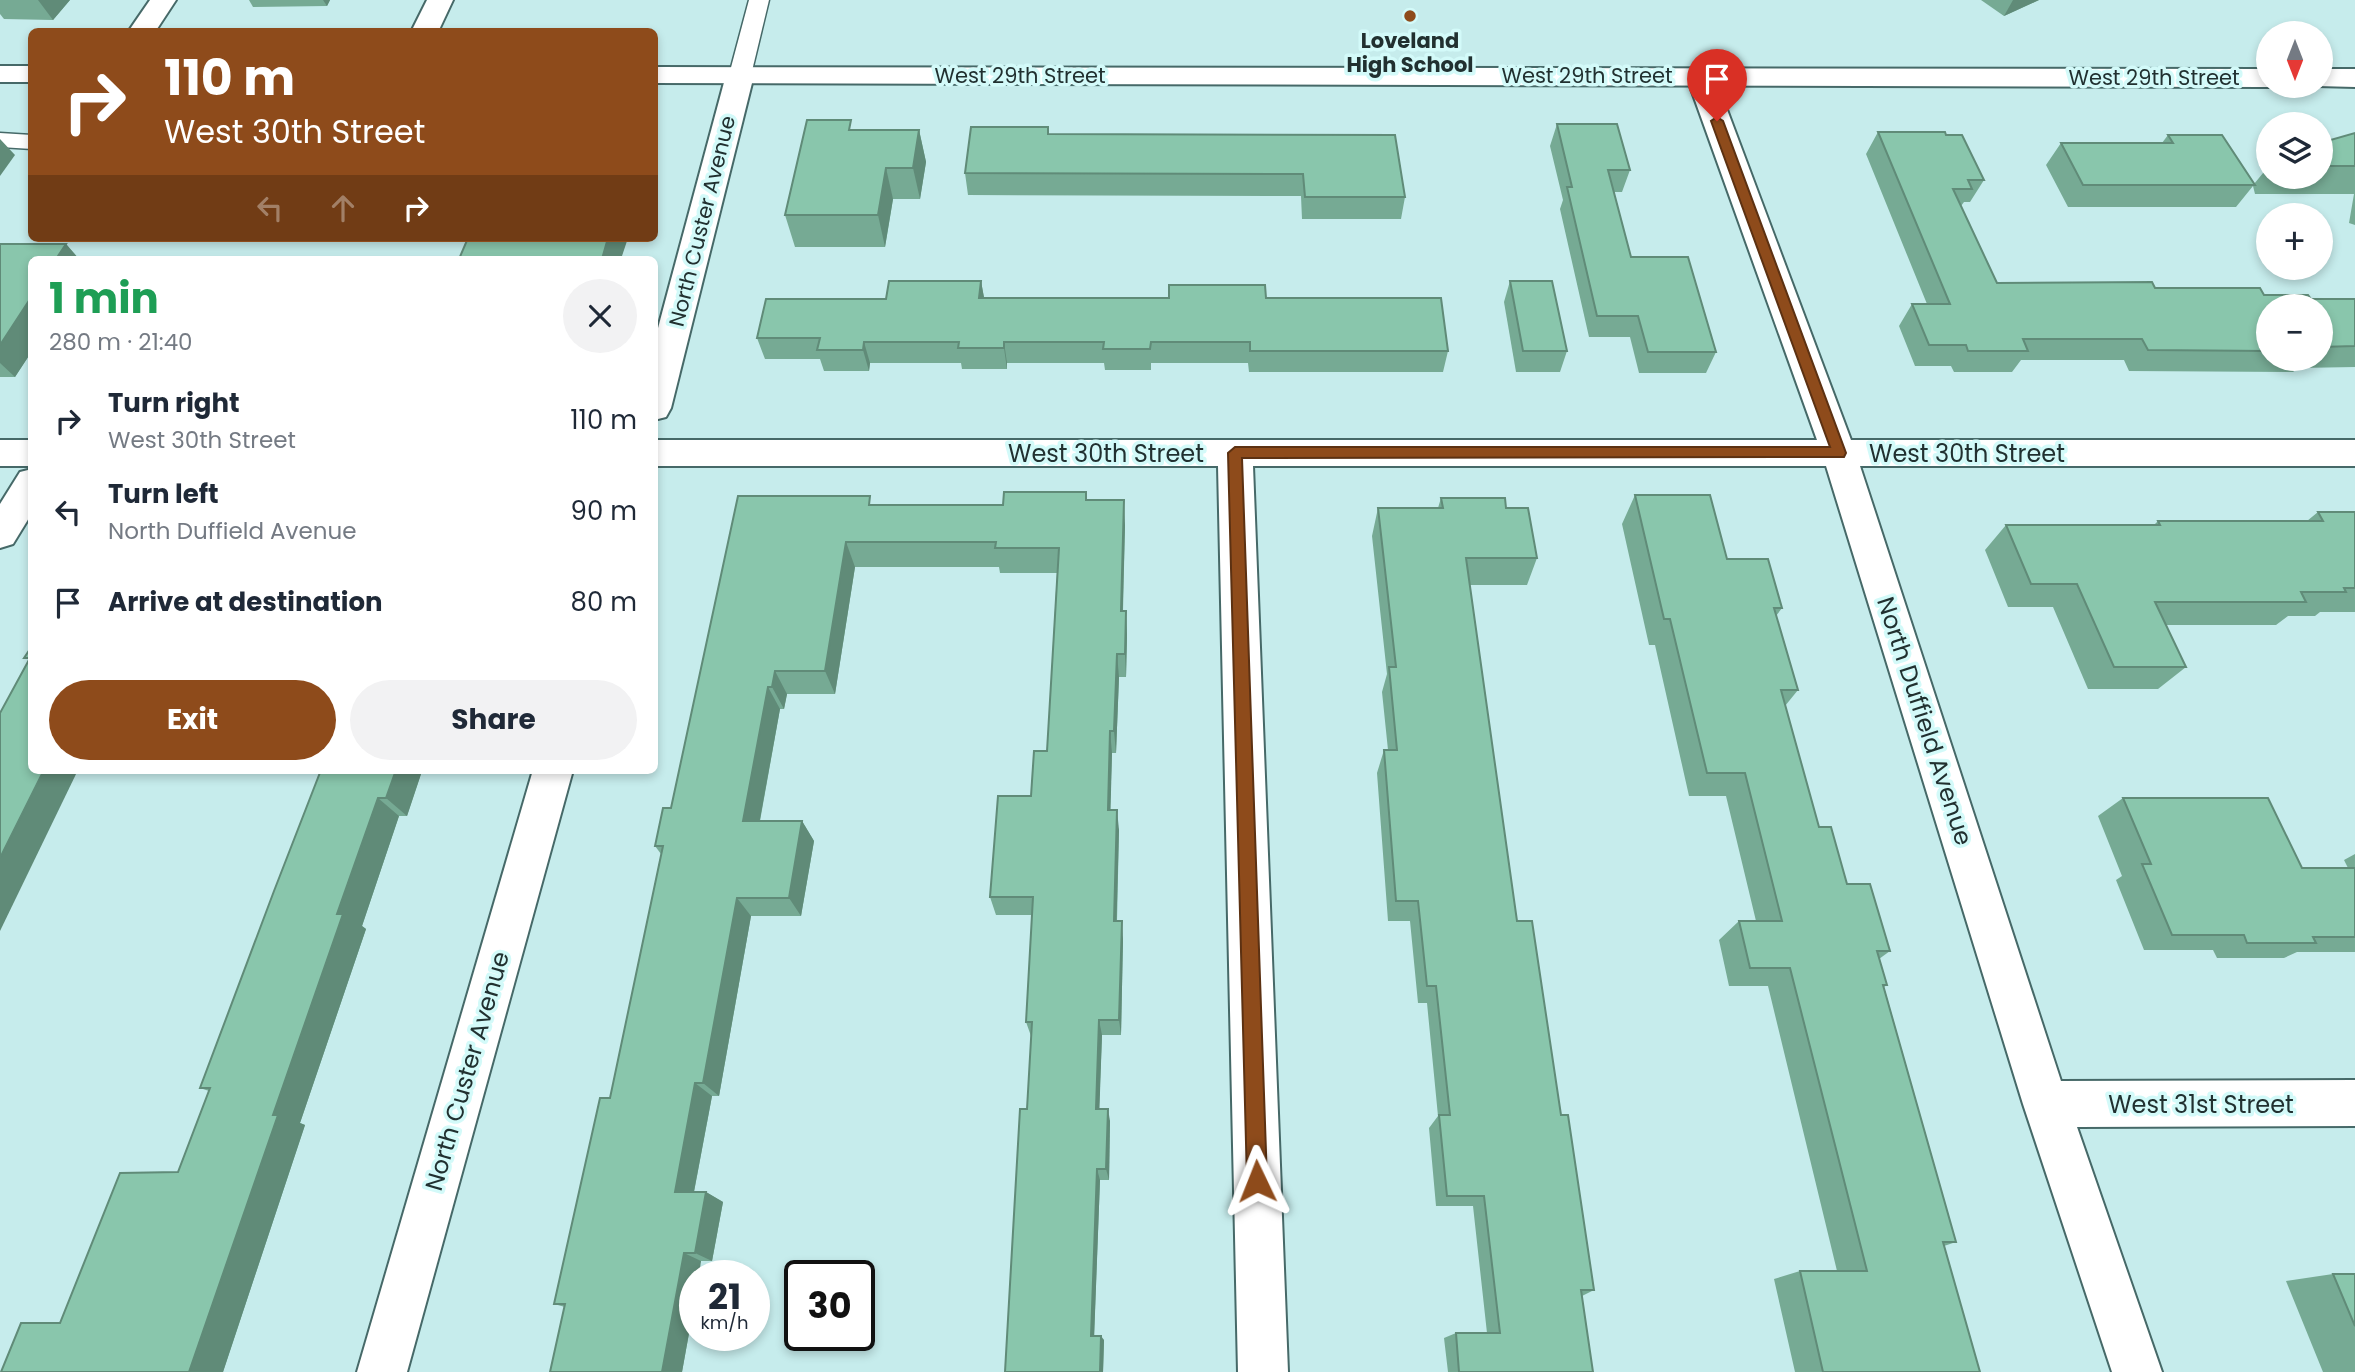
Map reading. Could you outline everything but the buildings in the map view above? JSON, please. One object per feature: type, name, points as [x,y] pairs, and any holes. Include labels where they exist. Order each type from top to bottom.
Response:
[{"type":"street","points":[[144,28],[163,0]]},
{"type":"street","points":[[426,28],[440,0]]},
{"type":"street","points":[[0,74],[28,74]]},
{"type":"street","name":"West 29th Street","points":[[658,75],[2256,78]]},
{"type":"street","name":"North Custer Avenue","points":[[658,393],[740,75]]},
{"type":"street","name":"North Duffield Avenue","points":[[1700,75],[1839,453],[2046,1104],[2137,1372]]},
{"type":"street","points":[[2333,78],[2355,78]]},
{"type":"street","points":[[0,453],[28,453]]},
{"type":"street","name":"West 30th Street","points":[[658,453],[2355,453]]},
{"type":"street","points":[[1235,453],[1263,1372]]},
{"type":"street","points":[[0,534],[28,488]]},
{"type":"street","name":"North Custer Avenue","points":[[382,1372],[552,774]]},
{"type":"street","name":"West 31st Street","points":[[2046,1104],[2355,1103]]},
{"type":"lane","points":[[740,75],[759,0]]},
{"type":"lane","points":[[0,140],[28,142]]},
{"type":"place","name":"Loveland High School","points":[[1410,16]]},
{"type":"route","points":[[1257,1181],[1235,453],[1839,453],[1717,121]]}]
